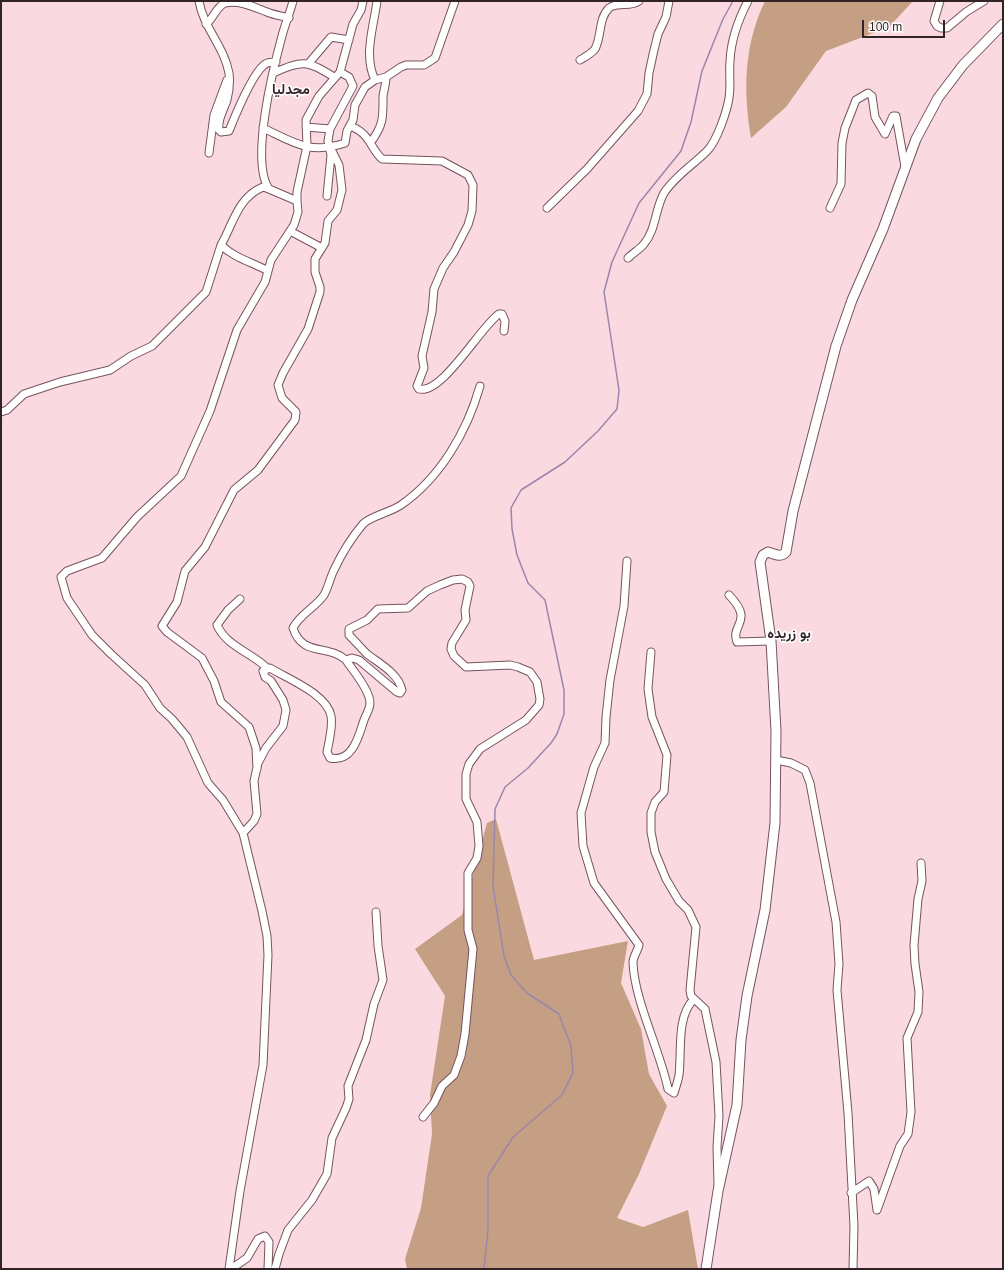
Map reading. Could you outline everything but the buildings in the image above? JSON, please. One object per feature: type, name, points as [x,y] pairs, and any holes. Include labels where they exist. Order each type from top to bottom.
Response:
[{"type":"street","points":[[199,1],[206,24],[222,55],[229,77],[227,100],[219,121],[219,130],[225,133],[228,131],[247,90],[262,66],[270,62],[276,62]]},
{"type":"street","points":[[269,189],[262,175],[260,161],[263,128],[282,34],[289,18],[293,1]]},
{"type":"street","points":[[230,1269],[240,1191],[263,1065],[268,955],[262,911],[250,868],[243,833],[223,800],[208,783],[187,737],[179,726],[160,708],[145,684],[111,654],[92,634],[67,598],[61,577],[67,571],[102,558],[137,517],[181,476],[210,411],[238,330],[258,295],[271,260],[297,219],[297,192],[307,146],[306,120],[310,110],[334,77],[340,72],[353,24],[361,10],[363,1]]},
{"type":"street","points":[[375,80],[370,52],[370,38],[377,1]]},
{"type":"street","points":[[263,128],[296,145],[330,148],[345,143],[347,130],[350,126],[357,100],[365,88],[375,80],[386,77],[406,65],[424,65],[431,62],[437,52],[455,1]]},
{"type":"street","points":[[580,60],[596,47],[602,20],[609,9],[616,5],[631,5],[638,1]]},
{"type":"street","points":[[547,208],[587,169],[638,111],[647,94],[649,73],[654,50],[658,34],[666,17],[669,1]]},
{"type":"street","points":[[628,258],[645,243],[653,227],[658,207],[664,193],[677,178],[709,149],[722,122],[729,98],[730,62],[733,38],[741,15],[748,1]]},
{"type":"street","points":[[940,1],[934,21],[937,26],[947,28],[966,12],[984,1]]},
{"type":"street","points":[[206,24],[212,19],[217,10],[225,3],[237,2],[254,3],[267,12],[289,18]]},
{"type":"street","points":[[706,1269],[718,1191],[737,1105],[741,1040],[747,996],[765,910],[775,823],[776,731],[771,642],[760,562],[763,555],[768,552],[782,555],[786,552],[793,511],[836,346],[852,300],[883,229],[916,139],[938,98],[963,65],[1003,24]]},
{"type":"street","points":[[309,63],[331,37],[349,40]]},
{"type":"street","points":[[273,73],[294,64],[309,63],[334,77]]},
{"type":"street","points":[[327,196],[331,156],[328,141],[330,129],[353,86],[349,77],[340,72]]},
{"type":"street","points":[[209,153],[214,115],[229,77]]},
{"type":"street","points":[[371,142],[380,129],[384,117],[383,95],[386,77]]},
{"type":"street","points":[[830,208],[841,184],[842,143],[845,128],[856,100],[868,93],[872,96],[875,118],[885,134],[893,116],[896,116],[899,121],[905,167]]},
{"type":"street","points":[[350,126],[356,128],[371,142],[382,159],[442,161],[468,175],[473,185],[472,212],[468,224],[454,252],[443,268],[434,289],[432,312],[422,356],[424,368],[417,386],[419,389],[426,390],[438,382],[468,351],[499,314],[502,314],[504,317],[504,331]]},
{"type":"street","points":[[306,127],[330,129]]},
{"type":"street","points":[[243,833],[254,821],[257,814],[254,781],[256,769],[256,748],[249,727],[221,702],[214,680],[202,658],[167,632],[162,626],[178,602],[185,571],[208,542],[234,490],[258,470],[295,420],[296,412],[282,398],[278,386],[283,373],[308,329],[314,311],[320,287],[315,272],[315,259],[325,243],[328,221],[337,210],[342,190],[339,165],[330,148]]},
{"type":"street","points":[[1,412],[7,410],[24,394],[60,382],[110,370],[131,356],[152,346],[206,292],[221,245],[237,210],[245,199],[257,189],[263,187],[297,201]]},
{"type":"street","points":[[290,231],[322,248]]},
{"type":"street","points":[[221,245],[236,257],[252,262],[268,271]]},
{"type":"street","points":[[240,599],[228,610],[217,625],[228,640],[258,659],[268,668],[319,695],[327,704],[331,716],[327,752],[330,758],[349,753],[357,741],[370,706],[369,697],[360,680],[346,660],[340,655],[309,648],[296,637],[293,628],[300,617],[315,605],[324,594],[338,562],[364,523],[398,507],[420,491],[434,474],[461,434],[470,416],[480,386]]},
{"type":"street","points":[[627,561],[624,606],[610,680],[605,744],[594,767],[581,813],[583,846],[594,883],[639,945],[633,960],[641,999],[664,1070],[668,1089],[674,1093],[679,1076],[683,1019],[688,1005],[694,999]]},
{"type":"street","points":[[346,660],[352,658],[359,660],[400,693],[402,690],[401,686],[391,672],[367,654],[349,635],[349,629],[367,620],[378,609],[408,608],[427,591],[453,580],[462,579],[468,582],[470,586],[465,610],[466,620],[452,643],[451,649],[454,656],[466,667],[510,665],[530,672],[537,682],[540,699],[539,705],[526,720],[480,749],[469,764],[466,774],[466,799],[477,822],[479,846],[477,858],[468,873],[468,930],[473,949],[465,1034],[461,1056],[454,1075],[442,1086],[434,1103],[423,1117]]},
{"type":"street","points":[[729,595],[740,609],[742,616],[736,632],[737,642],[771,642]]},
{"type":"street","points":[[651,652],[648,689],[652,717],[667,755],[664,792],[655,802],[651,813],[651,832],[655,852],[666,880],[679,901],[688,910],[696,927],[690,990],[694,999],[705,1009],[716,1062],[719,1116],[717,1147],[718,1191]]},
{"type":"street","points":[[256,769],[266,748],[283,726],[286,710],[283,700],[271,681],[263,672],[268,668]]},
{"type":"street","points":[[776,760],[791,763],[804,770],[810,783],[811,797],[836,922],[839,964],[837,990],[848,1113],[851,1193],[854,1226],[853,1269]]},
{"type":"street","points":[[851,1193],[869,1181],[874,1189],[877,1210],[900,1146],[908,1134],[911,1112],[907,1038],[918,1012],[919,992],[914,945],[918,899],[922,881],[921,863]]},
{"type":"street","points":[[275,1269],[278,1254],[288,1230],[312,1200],[326,1174],[332,1138],[349,1099],[348,1086],[366,1040],[374,1004],[383,980],[378,946],[376,912]]},
{"type":"street","points":[[230,1269],[247,1258],[258,1239],[265,1236],[270,1242],[268,1269]]},
{"type":"shaded area","points":[[765,1],[913,1],[889,27],[826,51],[786,107],[751,138],[747,103],[747,68],[753,34]]},
{"type":"shaded area","points":[[496,819],[534,960],[628,941],[621,983],[641,1029],[649,1074],[667,1106],[639,1174],[617,1218],[643,1227],[688,1210],[698,1269],[407,1269],[405,1259],[421,1208],[432,1134],[430,1095],[445,996],[415,949],[462,915],[487,823]]},
{"type":"waterway","points":[[484,1269],[488,1230],[488,1176],[513,1137],[562,1095],[573,1073],[571,1046],[559,1014],[527,993],[511,975],[504,956],[493,886],[495,809],[505,787],[528,768],[551,743],[557,734],[564,714],[564,690],[545,600],[528,583],[517,555],[512,529],[511,508],[521,490],[565,462],[598,431],[617,409],[619,390],[604,292],[612,262],[639,203],[681,151],[691,122],[702,71],[723,19],[733,1]]},
{"type":"district","name":"مجدليا","points":[[291,90]]},
{"type":"district","name":"بو زريده","points":[[789,634]]}]
